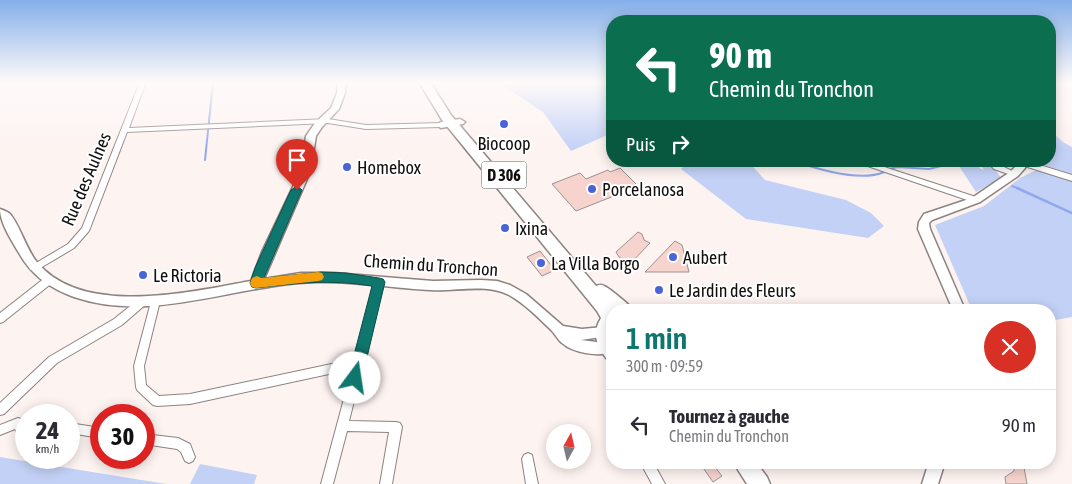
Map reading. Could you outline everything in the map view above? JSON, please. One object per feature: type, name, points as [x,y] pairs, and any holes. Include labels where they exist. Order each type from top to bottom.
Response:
[{"type":"main road","name":"D 306","points":[[438,105],[450,123],[605,296],[607,304]]},
{"type":"main road","name":"D 306","points":[[441,105],[450,123]]},
{"type":"main road","points":[[736,469],[748,484]]},
{"type":"main road","points":[[748,469],[760,484]]},
{"type":"street","name":"Rue des Aulnes","points":[[34,268],[72,246],[86,229],[134,105]]},
{"type":"street","points":[[256,283],[264,260],[305,172],[311,136],[336,105]]},
{"type":"street","points":[[124,130],[322,122],[366,127],[450,123]]},
{"type":"street","points":[[874,167],[976,200]]},
{"type":"street","points":[[1000,167],[1014,174]]},
{"type":"street","points":[[956,304],[924,229],[924,222],[928,217],[937,213],[976,200],[1014,174],[1020,167]]},
{"type":"street","points":[[1039,167],[1072,178]]},
{"type":"street","name":"Chemin du Tronchon","points":[[0,213],[6,216],[22,252],[34,268],[48,280],[67,290],[93,298],[119,302],[155,301],[256,283],[321,276],[435,286],[483,284],[498,286],[513,292],[558,329],[567,340],[583,346],[606,333]]},
{"type":"street","points":[[0,319],[48,280]]},
{"type":"street","points":[[327,484],[379,282]]},
{"type":"street","points":[[155,301],[139,366],[141,387],[157,401],[190,399],[359,363]]},
{"type":"street","points":[[0,410],[53,360],[110,328],[142,302]]},
{"type":"street","points":[[0,430],[15,424]]},
{"type":"street","points":[[343,426],[396,427],[386,484]]},
{"type":"street","points":[[155,441],[178,444],[186,448],[189,457]]},
{"type":"street","points":[[528,459],[532,484]]},
{"type":"street","points":[[650,469],[658,484]]},
{"type":"street","points":[[930,484],[935,469]]},
{"type":"shaded area","points":[[532,105],[606,105],[606,136],[571,151],[543,112]]},
{"type":"shaded area","points":[[1056,136],[1072,147],[1072,175],[1050,167],[1056,167]]},
{"type":"shaded area","points":[[683,167],[753,167],[765,180],[846,200],[871,213],[884,226],[868,238],[746,219],[681,169]]},
{"type":"shaded area","points":[[960,167],[978,167],[984,170],[982,167],[994,167],[1001,178],[976,192]]},
{"type":"shaded area","points":[[1034,171],[1043,171],[1072,181],[1072,317],[1056,320],[1056,304],[969,304],[935,225],[984,206],[1020,178]]},
{"type":"shaded area","points":[[0,457],[15,459],[15,469],[74,469],[166,484],[0,484]]},
{"type":"shaded area","points":[[200,464],[257,475],[254,484],[190,484]]},
{"type":"building","name":"Porcelanosa","points":[[620,168],[636,184],[626,188],[629,190],[576,211],[552,184],[580,173],[586,179],[608,170],[610,172]]},
{"type":"building","points":[[638,232],[642,234],[644,240],[650,243],[630,264],[619,257],[616,252]]},
{"type":"building","name":"Aubert","points":[[675,241],[682,245],[689,272],[645,272]]},
{"type":"building","name":"La Villa Borgo","points":[[540,251],[555,270],[542,276],[527,257]]},
{"type":"building","points":[[704,469],[716,469],[722,476],[713,482]]},
{"type":"building","points":[[1014,469],[1024,469],[1027,484],[1006,484],[1005,477]]},
{"type":"waterway","points":[[205,160],[211,105]]},
{"type":"waterway","points":[[812,167],[863,176],[884,172]]},
{"type":"waterway","points":[[888,169],[898,167]]},
{"type":"waterway","points":[[898,167],[929,169],[937,167]]},
{"type":"waterway","points":[[1012,186],[1020,189]]},
{"type":"waterway","points":[[1017,188],[1072,213]]},
{"type":"slow traffic","points":[[257,281],[256,283],[318,277]]},
{"type":"place","name":"Biocoop","points":[[504,124]]},
{"type":"place","name":"Homebox","points":[[347,167]]},
{"type":"place","name":"Porcelanosa","points":[[592,189]]},
{"type":"place","name":"Ixina","points":[[505,228]]},
{"type":"place","name":"Aubert","points":[[673,257]]},
{"type":"place","name":"La Villa Borgo","points":[[541,263]]},
{"type":"place","name":"Le Rictoria","points":[[143,275]]},
{"type":"place","name":"Le Jardin des Fleurs","points":[[659,290]]},
{"type":"route","points":[[297,190],[256,283],[321,276],[346,277],[379,282],[355,378]]}]
